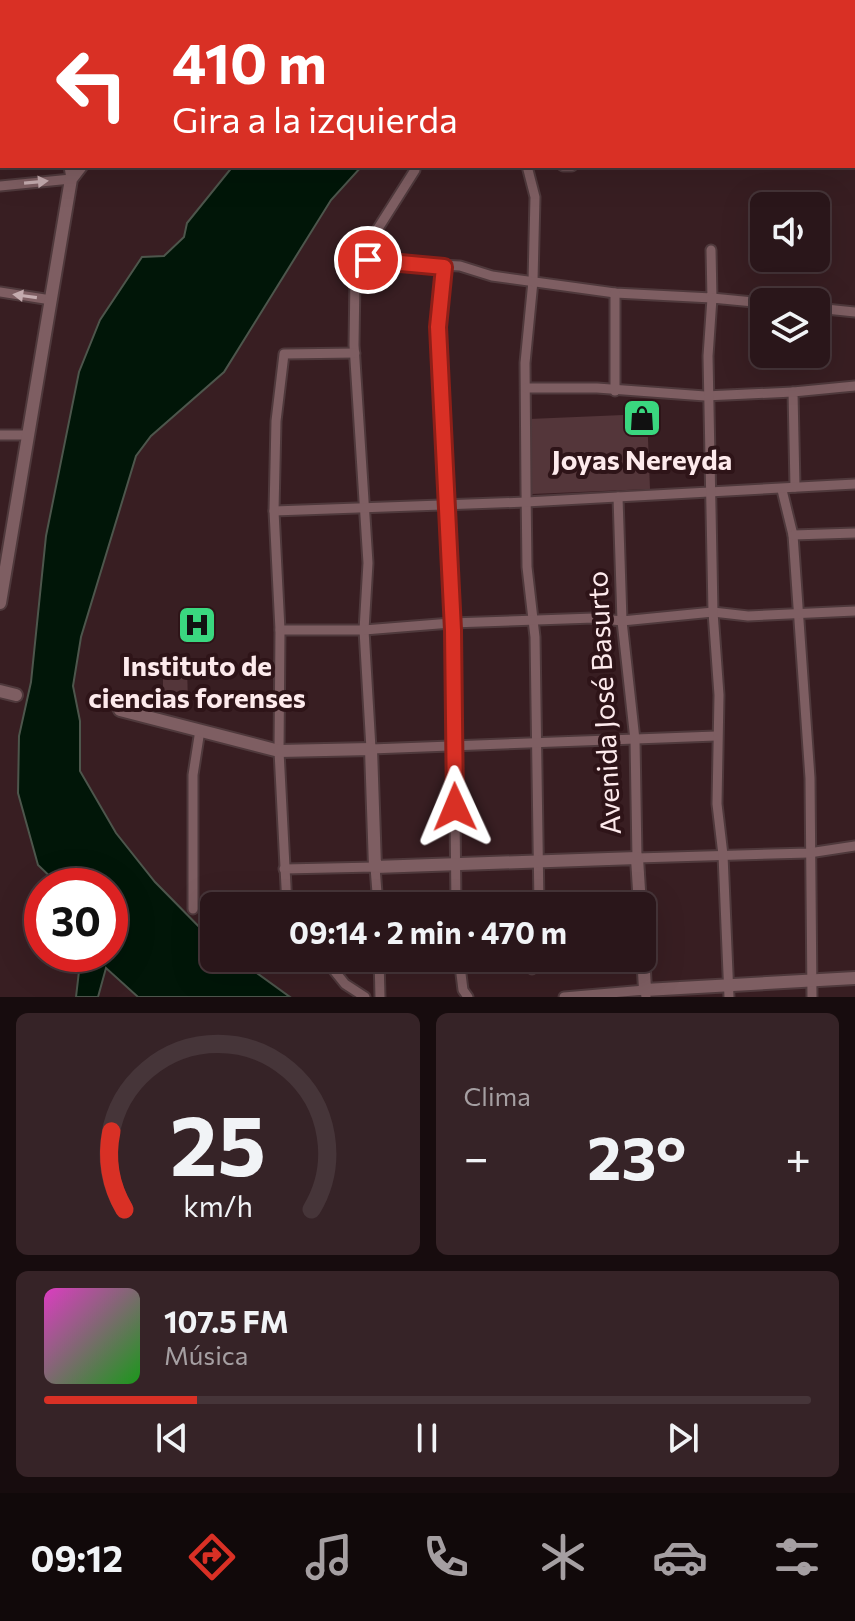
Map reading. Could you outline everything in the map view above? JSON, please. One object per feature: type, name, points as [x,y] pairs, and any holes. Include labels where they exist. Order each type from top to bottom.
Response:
[{"type":"street","points":[[528,168],[535,197],[526,388],[526,502],[527,567],[534,621],[539,892]]},
{"type":"street","points":[[377,892],[364,630],[368,563],[362,506],[355,353],[355,278],[365,249],[415,170]]},
{"type":"street","points":[[0,186],[70,173],[28,435],[6,532],[0,603]]},
{"type":"street","points":[[711,250],[708,356],[713,612],[719,694],[717,804],[723,855],[728,991]]},
{"type":"street","points":[[361,261],[381,259],[444,267],[460,266],[492,276],[615,293],[750,302]]},
{"type":"street","points":[[444,267],[438,327],[451,623],[456,892]]},
{"type":"street","points":[[0,292],[51,300]]},
{"type":"street","points":[[615,293],[615,391]]},
{"type":"street","points":[[830,309],[855,312]]},
{"type":"street","points":[[286,892],[279,751],[280,630],[274,511],[276,421],[284,354],[355,353]]},
{"type":"street","points":[[526,388],[711,396],[854,386]]},
{"type":"street","points":[[793,392],[795,487]]},
{"type":"street","points":[[0,435],[28,435]]},
{"type":"street","points":[[274,511],[526,502],[855,484]]},
{"type":"street","points":[[782,490],[793,535],[810,778],[812,997]]},
{"type":"street","name":"Avenida José Basurto","points":[[618,497],[622,621],[635,740],[639,892]]},
{"type":"street","points":[[793,535],[855,533]]},
{"type":"street","points":[[280,630],[364,630],[451,623],[622,621],[713,612],[799,615],[855,611]]},
{"type":"street","points":[[0,691],[16,695]]},
{"type":"street","points":[[120,710],[279,751],[454,749],[716,736]]},
{"type":"street","points":[[193,909],[193,775],[200,730]]},
{"type":"street","points":[[284,869],[809,853],[855,846]]},
{"type":"street","points":[[335,972],[345,984],[365,997]]},
{"type":"street","points":[[379,972],[380,997]]},
{"type":"street","points":[[460,972],[468,997]]},
{"type":"street","points":[[645,972],[646,993]]},
{"type":"street","points":[[564,997],[728,991],[811,979],[855,978]]},
{"type":"shaded area","points":[[231,168],[360,168],[331,200],[224,372],[151,436],[136,456],[81,637],[73,686],[80,721],[80,771],[116,833],[155,882],[200,928],[200,972],[255,972],[290,997],[138,997],[110,972],[128,972],[128,868],[41,868],[18,793],[19,736],[31,682],[46,536],[79,372],[100,320],[142,257],[164,256],[184,237],[187,223]]},
{"type":"shaded area","points":[[647,414],[650,489],[532,494],[529,419]]},
{"type":"shaded area","points":[[163,666],[187,666],[188,704],[163,704]]},
{"type":"shaded area","points":[[79,972],[105,972],[98,997],[76,997]]},
{"type":"place","name":"Joyas Nereyda","points":[[642,418]]},
{"type":"place","name":"Instituto de ciencias forenses","points":[[197,625]]},
{"type":"route","points":[[368,260],[444,267],[438,327],[453,630],[455,807]]}]
